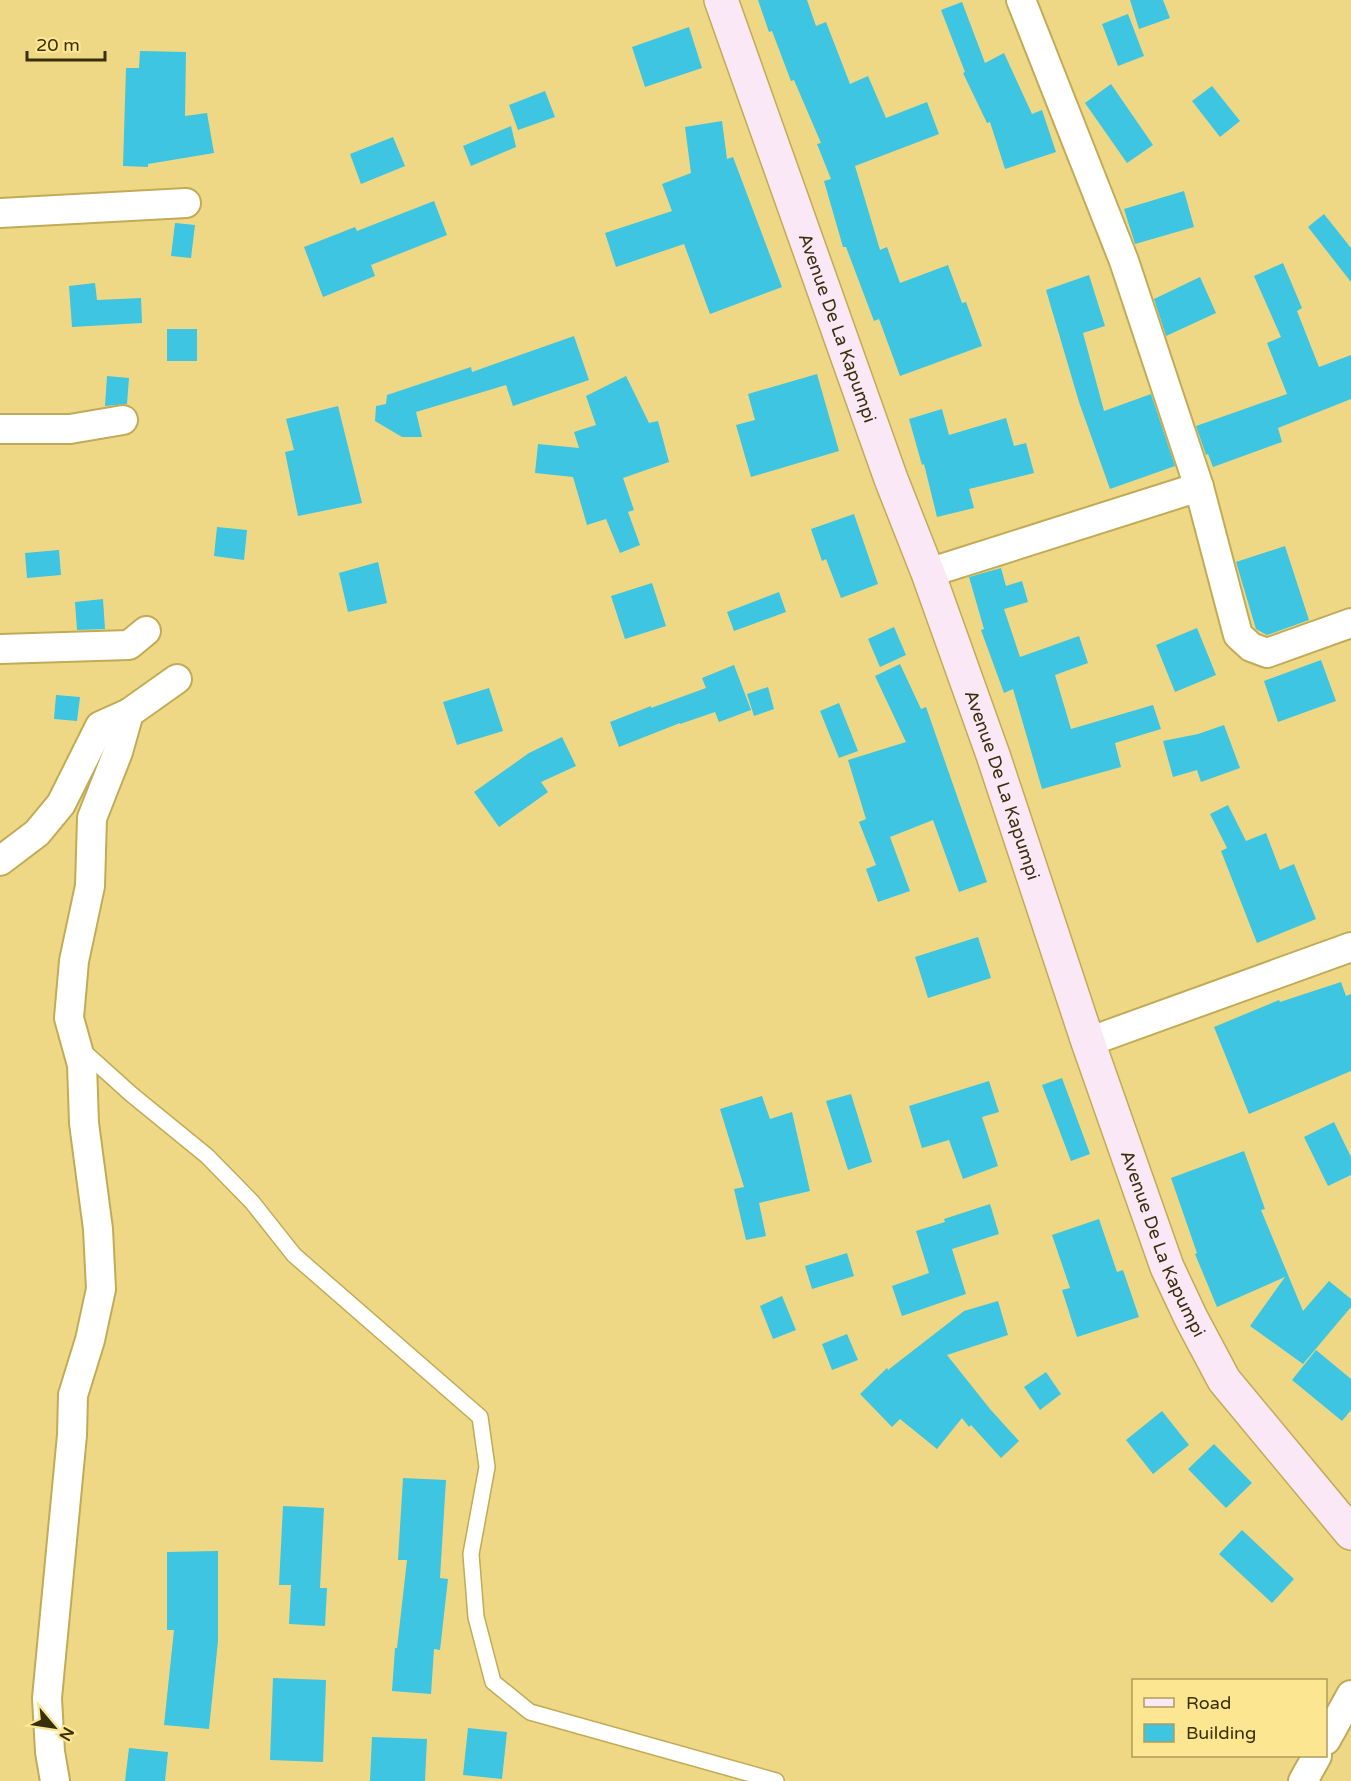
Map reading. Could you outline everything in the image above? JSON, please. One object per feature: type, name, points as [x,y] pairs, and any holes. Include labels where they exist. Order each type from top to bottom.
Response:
[{"type":"main road","name":"Avenue De La Kapumpi","points":[[721,0],[891,479],[928,573],[993,755],[1088,1042],[1167,1267],[1224,1380],[1351,1533]]},
{"type":"street","points":[[1020,0],[1124,261],[1199,487],[1238,635],[1251,648],[1268,653],[1351,623]]},
{"type":"street","points":[[0,213],[186,203]]},
{"type":"street","points":[[0,429],[70,429],[123,420]]},
{"type":"street","points":[[928,573],[1199,487]]},
{"type":"street","points":[[0,649],[129,645],[146,631]]},
{"type":"street","points":[[0,861],[3,861],[37,832],[61,804],[100,726],[129,713],[177,679]]},
{"type":"street","points":[[55,1781],[50,1752],[47,1698],[72,1436],[73,1395],[90,1340],[101,1289],[98,1229],[84,1123],[82,1065],[69,1018],[74,961],[90,886],[92,818],[118,752],[129,713]]},
{"type":"street","points":[[1088,1042],[1351,947]]},
{"type":"street","points":[[1327,1738],[1351,1695]]},
{"type":"street","points":[[1304,1781],[1316,1757]]},
{"type":"lane","points":[[75,1043],[131,1094],[207,1156],[252,1202],[294,1255],[480,1417],[487,1467],[471,1554],[476,1617],[494,1682],[530,1712],[776,1781]]},
{"type":"building","points":[[758,0],[807,0],[816,26],[826,22],[850,84],[868,76],[886,118],[927,102],[939,134],[855,166],[880,250],[887,247],[900,283],[948,265],[962,303],[966,302],[982,346],[900,376],[879,319],[874,321],[846,247],[843,247],[824,181],[831,179],[817,144],[821,143],[794,80],[791,81],[772,31],[769,32]]},
{"type":"building","points":[[1130,0],[1163,0],[1170,18],[1139,29]]},
{"type":"building","points":[[962,2],[985,63],[1004,53],[1032,114],[1042,110],[1056,152],[1005,169],[990,122],[987,123],[963,73],[965,72],[941,10]]},
{"type":"building","points":[[1128,14],[1144,56],[1118,66],[1102,24]]},
{"type":"building","points":[[689,27],[702,68],[645,87],[632,47]]},
{"type":"building","points":[[140,51],[186,52],[185,116],[207,113],[214,153],[148,164],[148,167],[123,166],[126,68],[139,68]]},
{"type":"building","points":[[1111,84],[1153,145],[1127,163],[1085,103]]},
{"type":"building","points":[[1212,86],[1240,121],[1220,137],[1192,101]]},
{"type":"building","points":[[545,91],[555,117],[518,130],[509,105]]},
{"type":"building","points":[[722,121],[727,159],[733,157],[782,287],[710,314],[684,244],[616,267],[605,233],[672,211],[662,184],[691,173],[685,127]]},
{"type":"building","points":[[511,126],[516,147],[471,166],[463,146]]},
{"type":"building","points":[[393,137],[405,166],[361,184],[350,154]]},
{"type":"building","points":[[1184,191],[1194,227],[1135,244],[1124,209]]},
{"type":"building","points":[[434,201],[447,235],[371,265],[375,276],[323,297],[304,247],[355,227],[357,231]]},
{"type":"building","points":[[1324,214],[1351,248],[1351,282],[1308,227]]},
{"type":"building","points":[[175,223],[195,225],[191,258],[171,256]]},
{"type":"building","points":[[1283,263],[1302,308],[1297,311],[1319,367],[1351,355],[1351,399],[1278,428],[1282,442],[1213,467],[1208,454],[1206,455],[1196,426],[1287,394],[1267,343],[1281,337],[1254,276]]},
{"type":"building","points":[[1089,275],[1105,326],[1083,333],[1104,411],[1151,394],[1175,466],[1110,489],[1079,402],[1046,290]]},
{"type":"building","points":[[1200,277],[1216,313],[1166,336],[1154,299]]},
{"type":"building","points":[[95,283],[97,300],[141,298],[142,323],[72,327],[69,286]]},
{"type":"building","points":[[167,329],[197,329],[197,361],[167,361]]},
{"type":"building","points":[[574,336],[589,380],[513,406],[506,385],[416,412],[422,437],[402,437],[375,421],[376,406],[386,404],[387,395],[471,367],[472,372]]},
{"type":"building","points":[[817,374],[839,451],[751,477],[736,425],[755,420],[748,394]]},
{"type":"building","points":[[107,376],[129,378],[127,404],[105,406]]},
{"type":"building","points":[[626,376],[649,423],[658,421],[669,462],[623,478],[634,510],[628,512],[640,545],[620,553],[606,519],[587,525],[573,477],[535,473],[538,444],[579,448],[574,432],[596,425],[586,396]]},
{"type":"building","points":[[338,406],[362,503],[298,516],[285,452],[294,450],[286,419]]},
{"type":"building","points":[[942,409],[949,435],[1006,418],[1014,446],[1026,443],[1034,473],[969,489],[974,508],[937,517],[924,464],[922,465],[909,419]]},
{"type":"building","points":[[854,514],[878,584],[841,598],[826,559],[822,561],[811,529]]},
{"type":"building","points":[[217,527],[247,530],[244,560],[214,556]]},
{"type":"building","points":[[1285,546],[1309,620],[1267,635],[1256,629],[1236,562]]},
{"type":"building","points":[[59,550],[61,575],[27,578],[25,553]]},
{"type":"building","points":[[378,562],[387,603],[348,612],[339,573]]},
{"type":"building","points":[[1001,568],[1006,586],[1022,581],[1028,602],[1004,609],[1020,657],[1079,636],[1088,663],[1055,675],[1071,729],[1153,705],[1161,729],[1115,743],[1121,767],[1042,789],[1013,689],[1004,693],[981,630],[984,629],[969,577]]},
{"type":"building","points":[[652,583],[666,626],[625,639],[611,596]]},
{"type":"building","points":[[779,592],[786,612],[734,631],[727,612]]},
{"type":"building","points":[[103,599],[105,629],[77,630],[75,602]]},
{"type":"building","points":[[894,627],[906,655],[880,667],[868,639]]},
{"type":"building","points":[[1197,628],[1216,675],[1175,692],[1156,645]]},
{"type":"building","points":[[1321,660],[1336,701],[1278,722],[1264,681]]},
{"type":"building","points":[[900,664],[921,709],[926,707],[987,882],[959,892],[933,820],[890,837],[910,891],[878,902],[866,869],[876,865],[859,822],[866,819],[848,760],[906,742],[875,676]]},
{"type":"building","points":[[734,665],[751,710],[719,722],[715,712],[619,747],[610,722],[706,688],[702,678]]},
{"type":"building","points":[[768,687],[774,709],[754,716],[747,694]]},
{"type":"building","points":[[489,688],[503,731],[457,745],[443,702]]},
{"type":"building","points":[[56,695],[80,697],[77,721],[54,719]]},
{"type":"building","points":[[839,703],[858,751],[839,758],[820,711]]},
{"type":"building","points":[[1224,725],[1240,768],[1201,782],[1197,770],[1173,777],[1163,741],[1198,734]]},
{"type":"building","points":[[562,737],[576,766],[541,782],[548,792],[499,827],[474,792],[529,753]]},
{"type":"building","points":[[1228,805],[1246,841],[1266,833],[1280,870],[1294,864],[1316,919],[1257,943],[1221,851],[1227,848],[1210,814]]},
{"type":"building","points":[[978,937],[991,978],[928,998],[915,957]]},
{"type":"building","points":[[1341,982],[1346,996],[1351,994],[1351,1071],[1249,1114],[1214,1027],[1279,1000],[1280,1002]]},
{"type":"building","points":[[1062,1078],[1090,1154],[1071,1161],[1042,1085]]},
{"type":"building","points":[[989,1081],[999,1112],[982,1117],[998,1166],[963,1179],[949,1140],[922,1148],[909,1106]]},
{"type":"building","points":[[851,1094],[872,1162],[848,1170],[826,1101]]},
{"type":"building","points":[[762,1096],[770,1119],[792,1112],[810,1191],[759,1203],[766,1236],[746,1240],[734,1189],[744,1187],[720,1109]]},
{"type":"building","points":[[1334,1122],[1351,1157],[1351,1175],[1328,1186],[1304,1137]]},
{"type":"building","points":[[1244,1151],[1265,1209],[1261,1210],[1303,1311],[1329,1281],[1351,1299],[1351,1307],[1303,1364],[1250,1326],[1285,1277],[1217,1307],[1195,1254],[1197,1253],[1171,1178]]},
{"type":"building","points":[[990,1204],[999,1234],[952,1249],[966,1294],[902,1316],[892,1286],[929,1273],[916,1231]]},
{"type":"building","points":[[1099,1219],[1117,1272],[1123,1270],[1139,1317],[1077,1337],[1062,1290],[1070,1288],[1052,1235]]},
{"type":"building","points":[[847,1253],[854,1276],[812,1289],[805,1266]]},
{"type":"building","points":[[782,1296],[796,1330],[773,1339],[760,1306]]},
{"type":"building","points":[[998,1301],[1008,1335],[947,1355],[1019,1441],[1001,1458],[962,1418],[937,1449],[900,1419],[892,1427],[860,1394],[887,1368],[888,1370],[964,1311]]},
{"type":"building","points":[[847,1334],[858,1360],[832,1370],[822,1344]]},
{"type":"building","points":[[1316,1350],[1351,1379],[1351,1410],[1342,1421],[1292,1380]]},
{"type":"building","points":[[1046,1372],[1061,1394],[1040,1410],[1024,1387]]},
{"type":"building","points":[[1162,1411],[1189,1445],[1153,1474],[1126,1440]]},
{"type":"building","points":[[1214,1444],[1252,1483],[1226,1508],[1188,1469]]},
{"type":"building","points":[[403,1478],[446,1480],[440,1578],[448,1579],[440,1650],[434,1649],[431,1694],[392,1691],[395,1648],[397,1648],[407,1560],[398,1560]]},
{"type":"building","points":[[283,1506],[324,1508],[320,1588],[327,1588],[325,1626],[289,1624],[291,1585],[279,1585]]},
{"type":"building","points":[[1242,1530],[1294,1579],[1272,1603],[1219,1554]]},
{"type":"building","points":[[218,1551],[218,1641],[209,1729],[164,1725],[174,1630],[167,1630],[167,1552]]},
{"type":"building","points":[[273,1678],[326,1680],[323,1762],[270,1760]]},
{"type":"building","points":[[468,1728],[507,1732],[502,1779],[463,1775]]},
{"type":"building","points":[[372,1737],[427,1739],[425,1781],[370,1781]]},
{"type":"building","points":[[129,1748],[168,1752],[165,1781],[125,1781]]}]
